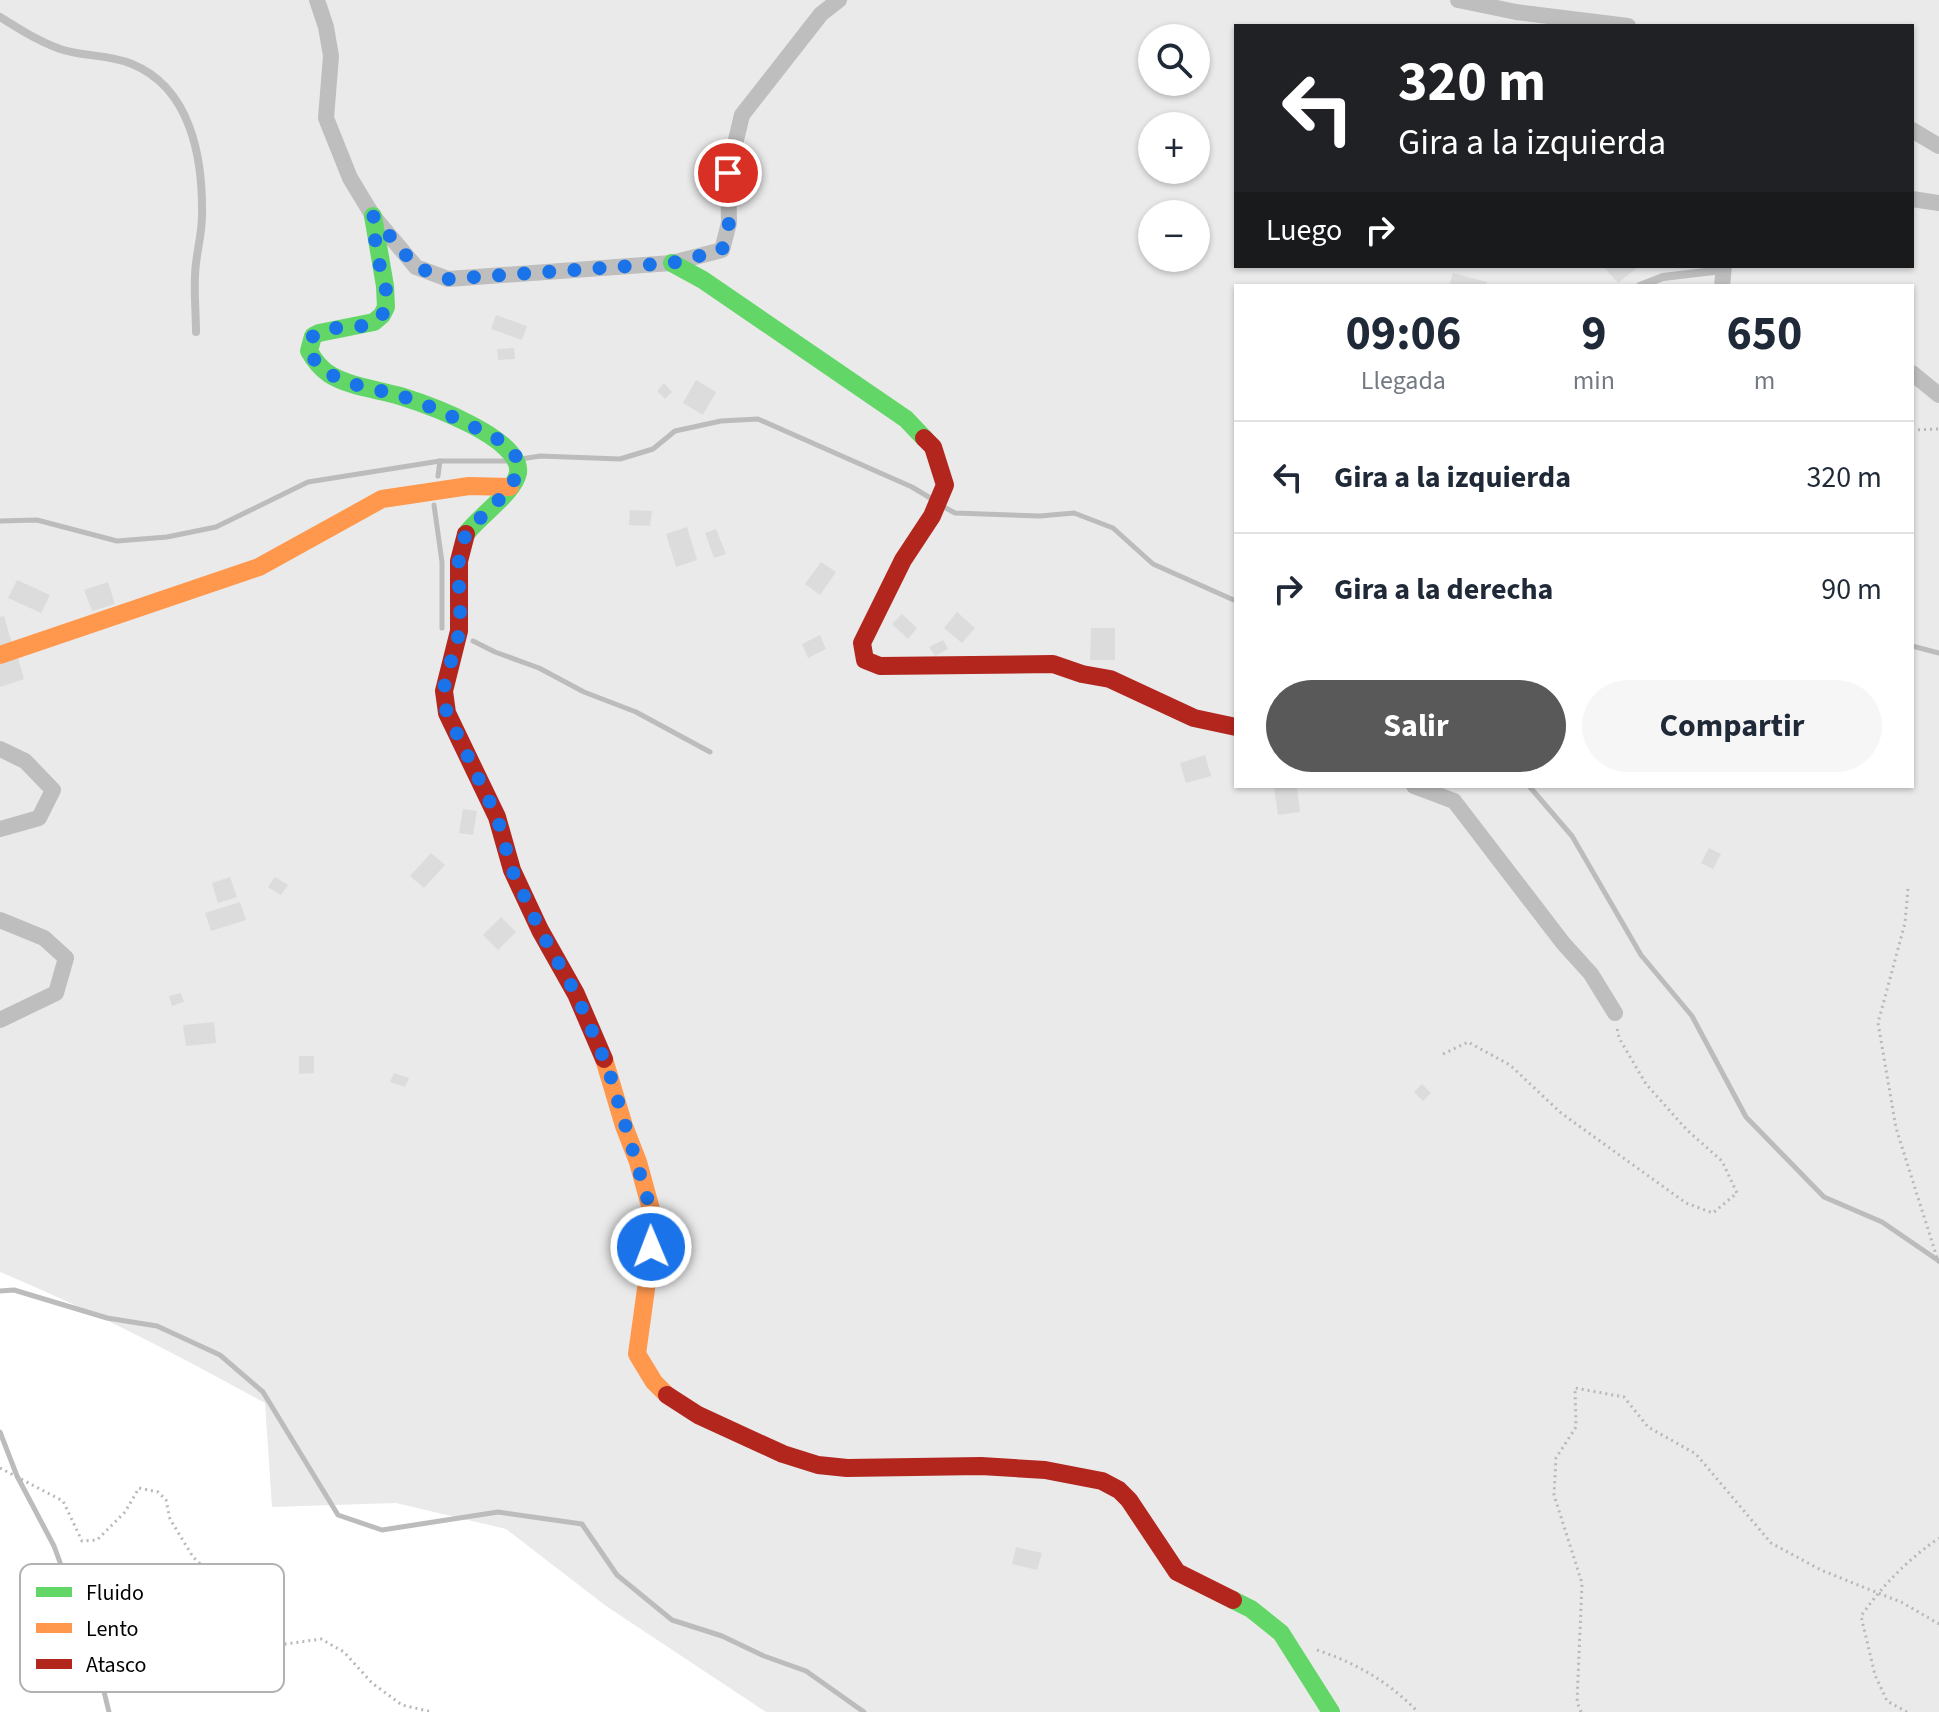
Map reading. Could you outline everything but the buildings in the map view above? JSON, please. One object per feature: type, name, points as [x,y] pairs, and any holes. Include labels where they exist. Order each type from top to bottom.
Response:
[{"type":"street","points":[[317,0],[331,56],[326,118],[350,178],[373,216],[416,267],[448,279],[672,263],[722,250],[729,223],[728,173],[742,115],[821,14],[839,0]]},
{"type":"street","points":[[1458,0],[1516,12],[1612,24]]},
{"type":"street","points":[[1914,131],[1939,146]]},
{"type":"street","points":[[1914,199],[1939,203]]},
{"type":"street","points":[[373,216],[388,298],[383,311],[375,321],[364,325],[320,331],[313,336],[309,351],[319,367],[339,379],[405,397],[500,440],[516,457],[518,469],[515,481],[468,531],[459,552],[459,631],[443,682],[442,698],[497,817],[512,870],[540,930],[576,994],[608,1068],[638,1162],[655,1224],[637,1354],[646,1373],[659,1391],[682,1406],[819,1466],[1007,1465],[1106,1482],[1122,1491],[1177,1572],[1251,1609],[1281,1633],[1331,1712]]},
{"type":"street","points":[[672,263],[703,280],[906,419],[933,447],[945,485],[932,516],[903,560],[862,643],[865,660],[880,666],[1053,664],[1110,679],[1194,718],[1234,727]]},
{"type":"street","points":[[1914,375],[1939,395]]},
{"type":"street","points":[[0,655],[259,567],[382,499],[469,486],[510,487]]},
{"type":"street","points":[[0,749],[25,761],[53,790],[39,818],[0,829]]},
{"type":"street","points":[[1419,788],[1454,801],[1563,943],[1591,974],[1615,1013]]},
{"type":"street","points":[[0,920],[44,938],[66,958],[56,993],[0,1020]]},
{"type":"lane","points":[[0,17],[26,34],[62,50],[112,57],[132,64],[153,74],[176,99],[188,119],[200,175],[202,218],[194,275],[196,332]]},
{"type":"lane","points":[[1641,284],[1663,277],[1723,274]]},
{"type":"path","points":[[1914,430],[1939,429]]},
{"type":"path","points":[[1908,889],[1905,923],[1878,1023],[1896,1128],[1939,1264]]},
{"type":"path","points":[[1443,1054],[1468,1042],[1510,1065],[1561,1113],[1686,1203],[1713,1213],[1737,1193],[1722,1161],[1687,1130],[1646,1084],[1619,1038],[1615,1013]]},
{"type":"path","points":[[1581,1712],[1577,1702],[1582,1583],[1554,1495],[1556,1458],[1576,1427],[1575,1388],[1624,1397],[1648,1427],[1696,1454],[1771,1543],[1821,1570],[1903,1603],[1939,1624]]},
{"type":"path","points":[[0,1468],[63,1501],[82,1541],[97,1540],[125,1512],[139,1488],[158,1492],[166,1500],[170,1519],[200,1564]]},
{"type":"path","points":[[1907,1712],[1887,1701],[1875,1675],[1861,1616],[1878,1592],[1913,1556],[1939,1538]]},
{"type":"path","points":[[284,1643],[321,1639],[344,1652],[372,1683],[402,1705],[432,1712]]},
{"type":"path","points":[[1290,1645],[1344,1659],[1391,1687],[1418,1712]]},
{"type":"shaded area","points":[[0,0],[1939,0],[1939,1712],[766,1712],[606,1606],[506,1529],[396,1503],[272,1507],[265,1403],[134,1334],[0,1272]]},
{"type":"waterway","points":[[521,459],[540,456],[620,459],[653,449],[675,431],[721,421],[758,419],[912,487],[932,499]]},
{"type":"waterway","points":[[438,476],[440,461]]},
{"type":"waterway","points":[[0,521],[37,520],[117,541],[167,537],[216,527],[308,482],[440,461],[507,461]]},
{"type":"waterway","points":[[434,505],[442,562],[442,628]]},
{"type":"waterway","points":[[944,507],[955,513],[1040,516],[1074,513],[1113,528],[1153,564],[1234,600]]},
{"type":"waterway","points":[[473,641],[539,668],[584,692],[636,712],[710,752]]},
{"type":"waterway","points":[[1914,647],[1939,653]]},
{"type":"waterway","points":[[1531,788],[1572,836],[1641,955],[1692,1016],[1746,1117],[1824,1197],[1882,1222],[1939,1261]]},
{"type":"waterway","points":[[0,1291],[14,1290],[107,1318],[157,1326],[220,1355],[263,1392],[338,1515],[382,1530],[498,1512],[582,1524],[617,1575],[672,1620],[722,1636],[806,1671],[864,1712]]},
{"type":"waterway","points":[[0,1432],[17,1476],[61,1564]]},
{"type":"waterway","points":[[104,1692],[109,1712]]},
{"type":"traffic: fast","points":[[373,216],[386,307],[374,322],[313,336],[309,351],[323,369],[337,378],[430,406],[471,424],[505,447],[515,460],[518,473],[515,481],[466,534]]},
{"type":"traffic: fast","points":[[672,263],[703,280],[906,419],[924,438]]},
{"type":"traffic: fast","points":[[1233,1600],[1251,1609],[1281,1633],[1331,1712]]},
{"type":"traffic: slow","points":[[0,655],[259,567],[382,499],[469,486],[510,487]]},
{"type":"traffic: slow","points":[[604,1059],[655,1224],[637,1354],[654,1382],[667,1395]]},
{"type":"traffic: jam","points":[[924,438],[933,447],[945,485],[932,516],[903,560],[862,643],[865,660],[880,666],[1053,664],[1110,679],[1194,718],[1234,727]]},
{"type":"traffic: jam","points":[[466,534],[459,561],[459,631],[444,691],[447,713],[497,817],[512,870],[540,930],[576,994],[604,1059]]},
{"type":"traffic: jam","points":[[667,1395],[698,1415],[783,1454],[818,1465],[847,1468],[981,1466],[1045,1470],[1102,1481],[1119,1490],[1129,1500],[1177,1572],[1233,1600]]},
{"type":"route","points":[[651,1247],[655,1224],[608,1068],[576,994],[540,930],[512,870],[497,817],[442,698],[443,682],[459,631],[459,552],[468,531],[515,481],[518,469],[516,457],[500,440],[466,424],[405,397],[339,379],[326,372],[313,360],[309,343],[320,331],[331,327],[364,325],[375,321],[383,311],[388,298],[387,285],[378,256],[373,216],[416,267],[448,279],[672,263],[722,250],[729,223],[728,173]]}]
